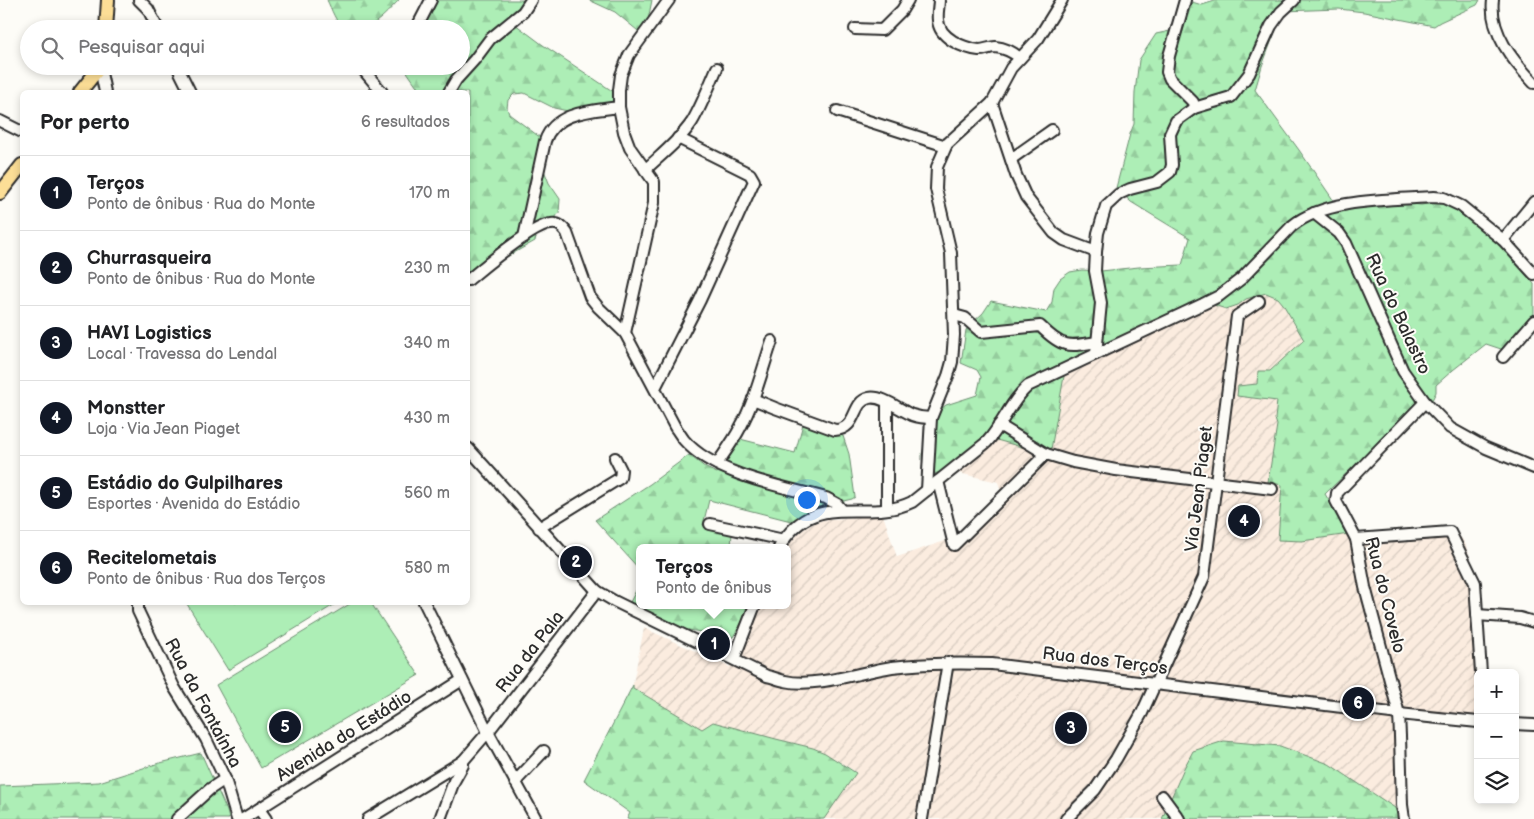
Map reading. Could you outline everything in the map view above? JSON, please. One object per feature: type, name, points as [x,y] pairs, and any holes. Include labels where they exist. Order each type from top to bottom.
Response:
[{"type":"main road","points":[[107,20],[108,0]]},
{"type":"main road","points":[[82,90],[94,75]]},
{"type":"main road","points":[[0,193],[20,168]]},
{"type":"street","points":[[139,0],[148,10],[153,20]]},
{"type":"street","points":[[421,20],[431,0]]},
{"type":"street","points":[[470,65],[490,39],[523,12],[531,0]]},
{"type":"street","points":[[625,333],[654,203],[654,182],[630,148],[624,132],[618,107],[621,75],[629,55],[669,0]]},
{"type":"street","points":[[939,0],[938,20],[940,30],[948,38],[980,50],[995,47],[1011,51],[1020,58]]},
{"type":"street","points":[[927,490],[931,418],[952,362],[954,335],[951,254],[936,189],[937,167],[946,146],[992,103],[1011,68],[1038,39],[1062,0]]},
{"type":"street","points":[[1185,0],[1169,56],[1167,72],[1170,79],[1193,102],[1194,108]]},
{"type":"street","points":[[1096,354],[1101,303],[1095,271],[1096,252],[1098,234],[1106,206],[1119,194],[1130,189],[1158,182],[1170,172],[1172,165],[1170,134],[1176,122],[1194,108],[1231,97],[1249,74],[1271,26],[1281,12],[1294,0]]},
{"type":"street","points":[[1493,0],[1492,9],[1496,29],[1506,48],[1534,83]]},
{"type":"street","points":[[855,29],[882,30],[902,10],[904,1]]},
{"type":"street","points":[[645,170],[678,138],[693,120],[716,68]]},
{"type":"street","points":[[102,75],[105,90]]},
{"type":"street","points":[[181,75],[189,90]]},
{"type":"street","points":[[368,75],[380,90]]},
{"type":"street","points":[[450,90],[461,75]]},
{"type":"street","points":[[992,103],[1016,175],[1026,197],[1054,232],[1064,240],[1096,252]]},
{"type":"street","points":[[524,237],[545,141],[552,127],[568,116],[618,107]]},
{"type":"street","points":[[837,111],[946,146]]},
{"type":"street","points":[[0,121],[20,131]]},
{"type":"street","points":[[1011,159],[1052,130]]},
{"type":"street","points":[[655,388],[700,300],[754,181],[750,174],[678,138]]},
{"type":"street","points":[[710,524],[781,544],[808,518],[824,512],[887,509],[904,506],[919,497],[987,442],[1014,400],[1028,386],[1219,296],[1241,279],[1292,226],[1314,212],[1376,201],[1444,198],[1462,206],[1503,240],[1534,274]]},
{"type":"street","points":[[1503,240],[1534,202]]},
{"type":"street","name":"Rua do Balastro","points":[[1314,212],[1339,233],[1346,243],[1403,371],[1425,402],[1450,428],[1486,448],[1534,468]]},
{"type":"street","points":[[470,278],[524,237],[545,225],[558,224],[567,233],[590,297],[625,333],[675,427],[684,440],[717,464],[749,478],[826,498],[837,504],[842,510]]},
{"type":"street","name":"Via Jean Piaget","points":[[1066,819],[1095,790],[1116,759],[1142,713],[1204,577],[1237,316],[1259,301]]},
{"type":"street","points":[[954,315],[965,318],[981,332],[1040,326],[1048,335],[1064,345],[1076,346],[1098,342]]},
{"type":"street","points":[[1503,357],[1534,320]]},
{"type":"street","points":[[717,464],[741,427],[753,399],[772,341]]},
{"type":"street","points":[[753,399],[835,430],[844,429],[848,426],[859,406],[868,398],[875,397],[913,416],[931,418]]},
{"type":"street","points":[[887,402],[887,509]]},
{"type":"street","name":"Rua do Covelo","points":[[1404,819],[1399,714],[1365,587],[1356,539],[1336,501],[1337,493],[1425,402]]},
{"type":"street","points":[[999,425],[1046,454],[1095,467],[1272,489]]},
{"type":"street","name":"Rua dos Terços","points":[[470,450],[597,591],[767,676],[786,682],[821,681],[892,667],[948,662],[992,664],[1474,722]]},
{"type":"street","points":[[938,481],[954,545],[1046,454]]},
{"type":"street","points":[[539,528],[618,480],[621,476],[621,470],[615,458]]},
{"type":"street","points":[[1356,539],[1450,532],[1475,583],[1481,669]]},
{"type":"street","name":"Rua da Pala","points":[[463,761],[488,732],[597,591]]},
{"type":"street","name":"Rua da Fontaínha","points":[[138,605],[138,611],[174,687],[206,739],[225,779],[237,819]]},
{"type":"street","points":[[425,605],[488,732],[536,819]]},
{"type":"street","points":[[734,659],[753,609]]},
{"type":"street","points":[[1477,615],[1520,618],[1534,622]]},
{"type":"street","points":[[922,819],[948,662]]},
{"type":"street","name":"Avenida do Estádio","points":[[243,819],[462,680]]},
{"type":"street","points":[[1519,724],[1534,724]]},
{"type":"street","points":[[515,782],[544,751]]},
{"type":"street","points":[[368,819],[463,761]]},
{"type":"street","points":[[440,819],[463,761]]},
{"type":"street","points":[[177,819],[210,789],[225,779]]},
{"type":"street","points":[[1162,796],[1179,819]]},
{"type":"street","points":[[259,809],[266,819]]},
{"type":"shaded area","points":[[1266,293],[1278,298],[1304,340],[1257,384],[1238,386],[1237,396],[1277,401],[1275,419],[1277,425],[1268,482],[1282,485],[1282,497],[1349,534],[1406,531],[1438,526],[1454,529],[1465,543],[1473,566],[1476,669],[1474,669],[1474,727],[1415,721],[1394,724],[1396,728],[1398,808],[1395,808],[1329,764],[1280,746],[1224,741],[1184,768],[1162,819],[824,819],[856,772],[813,748],[776,739],[702,729],[632,688],[644,628],[730,667],[735,645],[743,648],[759,609],[791,609],[791,544],[789,544],[801,531],[823,520],[883,515],[897,557],[945,541],[958,534],[1001,492],[998,482],[954,472],[953,468],[1060,394],[1066,365],[1201,301],[1226,309],[1238,305],[1246,299]]},
{"type":"green space","points":[[327,0],[399,0],[378,20],[337,20]]},
{"type":"green space","points":[[438,0],[533,0],[515,24],[623,98],[577,113],[554,108],[524,93],[514,94],[508,100],[507,108],[509,114],[541,138],[542,165],[549,183],[560,199],[559,213],[552,221],[538,227],[535,241],[473,276],[470,274],[470,90],[420,90],[409,75],[470,75],[470,20],[426,20]]},
{"type":"green space","points":[[589,0],[652,0],[645,35],[615,12]]},
{"type":"green space","points":[[1218,0],[1480,0],[1477,5],[1434,26],[1339,9],[1283,11],[1255,90],[1338,207],[1403,203],[1421,205],[1440,202],[1461,210],[1490,232],[1534,284],[1534,315],[1504,350],[1486,344],[1453,370],[1436,385],[1436,392],[1430,404],[1391,443],[1370,460],[1358,462],[1325,494],[1349,534],[1302,541],[1278,540],[1282,485],[1268,482],[1277,425],[1275,419],[1277,401],[1237,396],[1238,386],[1257,384],[1258,371],[1270,371],[1304,340],[1283,304],[1278,298],[1266,293],[1246,299],[1238,305],[1226,309],[1201,301],[1066,365],[1050,455],[993,439],[944,472],[931,474],[923,470],[922,454],[933,415],[946,405],[977,395],[981,377],[977,370],[961,363],[966,330],[983,313],[991,301],[1046,312],[1052,302],[1054,288],[1060,279],[1070,272],[1182,265],[1190,238],[1131,202],[1116,188],[1134,124],[1139,60],[1156,34],[1170,31],[1182,34],[1192,2],[1202,5]]},
{"type":"green space","points":[[803,424],[843,436],[849,454],[855,497],[822,506],[791,521],[709,500],[703,525],[732,532],[731,544],[636,544],[636,566],[595,520],[650,484],[689,455],[706,468],[717,473],[740,439],[795,453]]},
{"type":"green space","points":[[636,591],[636,608],[629,604]]},
{"type":"green space","points":[[188,605],[334,605],[228,670]]},
{"type":"green space","points":[[348,605],[372,605],[419,675],[261,768],[216,685]]},
{"type":"green space","points":[[638,609],[747,609],[743,620],[733,637],[718,638],[707,633],[683,629]]},
{"type":"green space","points":[[633,685],[633,688],[702,729],[713,722],[813,748],[825,753],[856,773],[824,819],[627,819],[630,813],[584,780]]},
{"type":"green space","points":[[1224,741],[1280,746],[1329,764],[1395,808],[1399,818],[1162,819],[1193,751]]},
{"type":"green space","points":[[201,753],[229,819],[0,819],[0,786],[99,782],[156,764]]},
{"type":"place","name":"Monstter","points":[[1244,521]]},
{"type":"place","name":"Churrasqueira","points":[[576,562]]},
{"type":"place","name":"Terços","points":[[714,644]]},
{"type":"place","name":"Recitelometais","points":[[1358,703]]},
{"type":"place","name":"Estádio do Gulpilhares","points":[[285,727]]},
{"type":"place","name":"HAVI Logistics","points":[[1071,728]]}]
